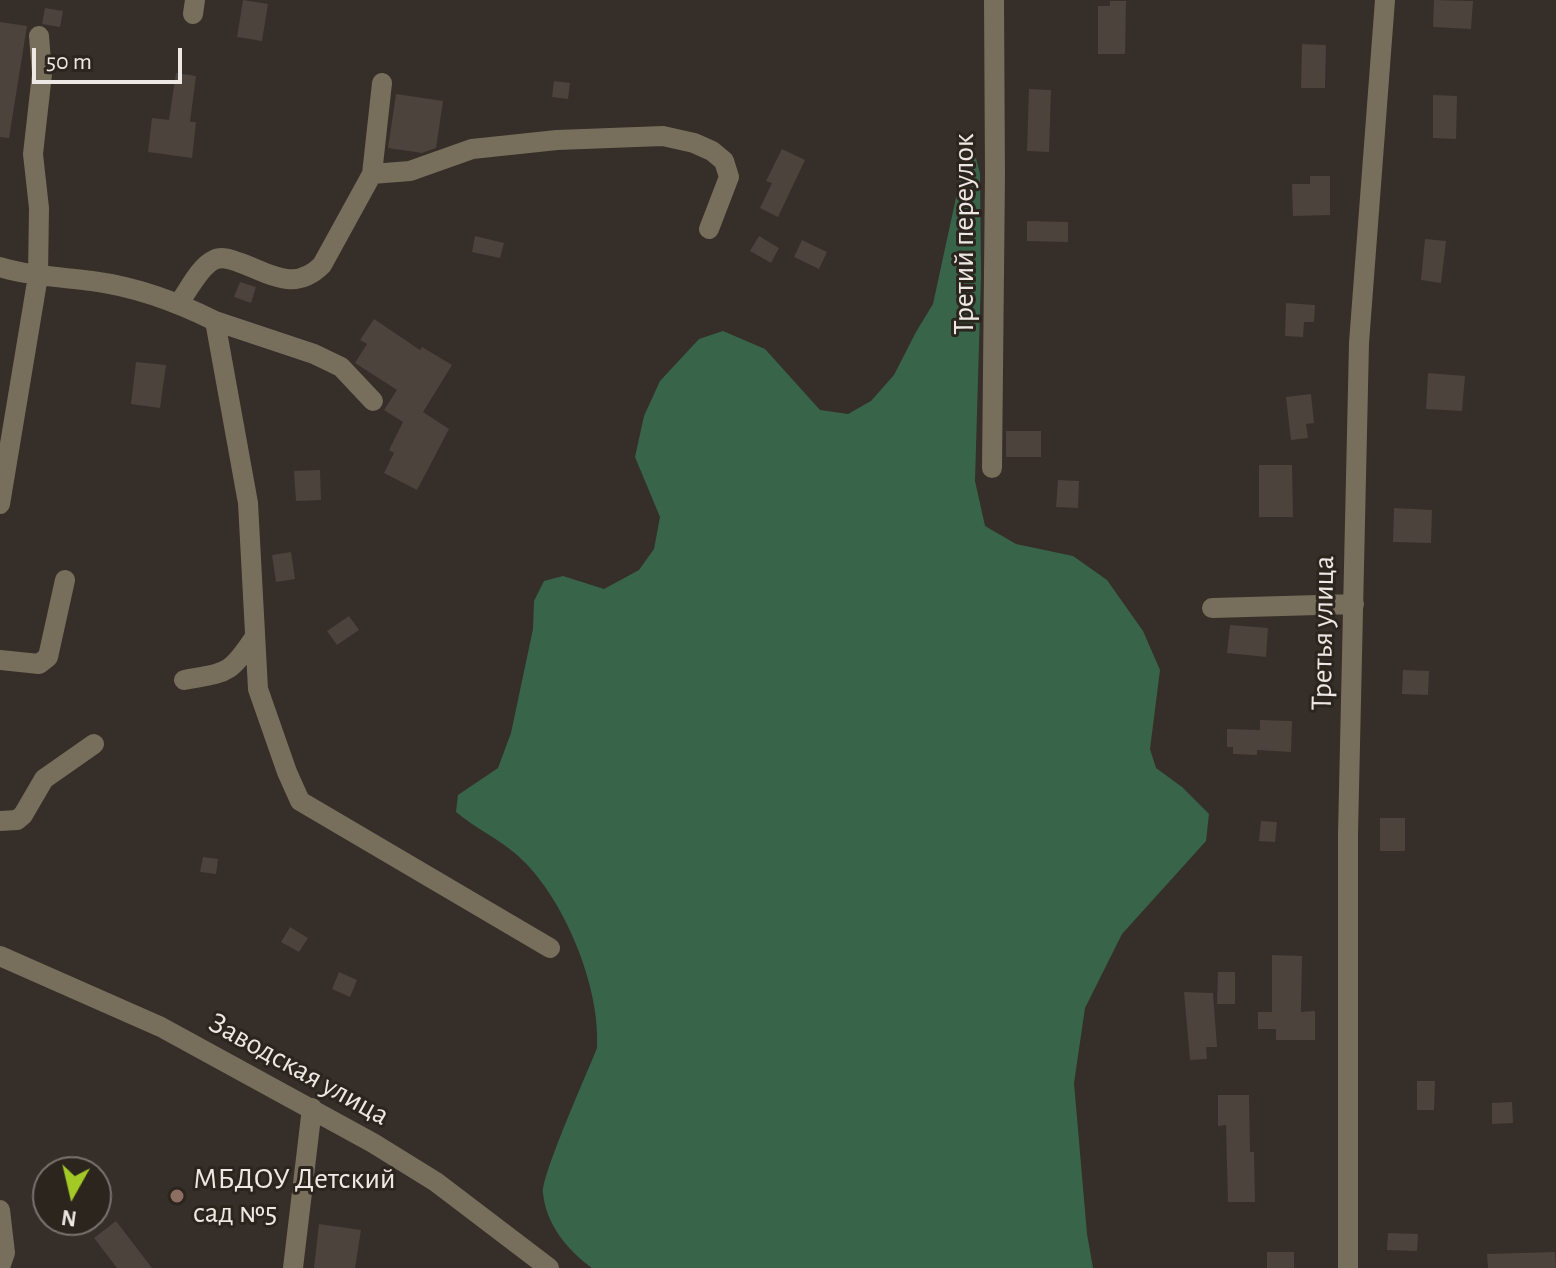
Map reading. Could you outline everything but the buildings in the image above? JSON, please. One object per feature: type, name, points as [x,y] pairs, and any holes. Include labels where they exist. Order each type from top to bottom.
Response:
[{"type":"street","name":"Третий переулок","points":[[992,468],[994,0]]},
{"type":"street","name":"Третья улица","points":[[1348,1268],[1348,834],[1359,343],[1385,0]]},
{"type":"street","points":[[0,504],[38,276],[39,208],[33,154],[42,74],[39,36]]},
{"type":"street","points":[[179,303],[215,259],[227,258],[283,279],[299,281],[311,276],[322,265],[372,174],[382,83]]},
{"type":"street","points":[[372,174],[410,171],[472,149],[557,140],[663,136],[712,151],[728,169],[729,177],[709,229]]},
{"type":"street","points":[[0,267],[38,276],[147,292],[179,303],[215,321],[314,354],[341,367],[373,401]]},
{"type":"street","points":[[215,321],[248,503],[258,689],[300,801],[550,948]]},
{"type":"street","points":[[0,660],[39,664],[48,657],[65,580]]},
{"type":"street","points":[[1212,608],[1354,604]]},
{"type":"street","points":[[184,680],[224,673],[233,668],[254,638]]},
{"type":"street","points":[[0,821],[17,820],[44,779],[94,744]]},
{"type":"street","name":"Заводская улица","points":[[0,956],[161,1027],[312,1108],[436,1182],[549,1268]]},
{"type":"street","points":[[293,1268],[312,1108]]},
{"type":"street","points":[[0,1210],[5,1253],[0,1267]]},
{"type":"green space","points":[[965,156],[976,158],[980,174],[981,276],[975,481],[985,526],[1016,544],[1073,556],[1107,580],[1143,631],[1160,670],[1150,749],[1156,768],[1182,787],[1209,814],[1206,841],[1122,934],[1085,1008],[1074,1083],[1087,1234],[1093,1268],[592,1268],[574,1253],[553,1226],[543,1193],[557,1146],[597,1048],[597,1024],[586,971],[564,918],[534,872],[503,844],[456,812],[458,795],[498,768],[511,733],[533,629],[534,601],[544,581],[563,576],[604,589],[639,570],[654,549],[660,517],[635,457],[644,416],[660,381],[699,339],[723,331],[765,349],[820,410],[848,414],[871,401],[894,375],[933,304]]},
{"type":"place","name":"МБДОУ Детский сад №5","points":[[177,1196]]}]
